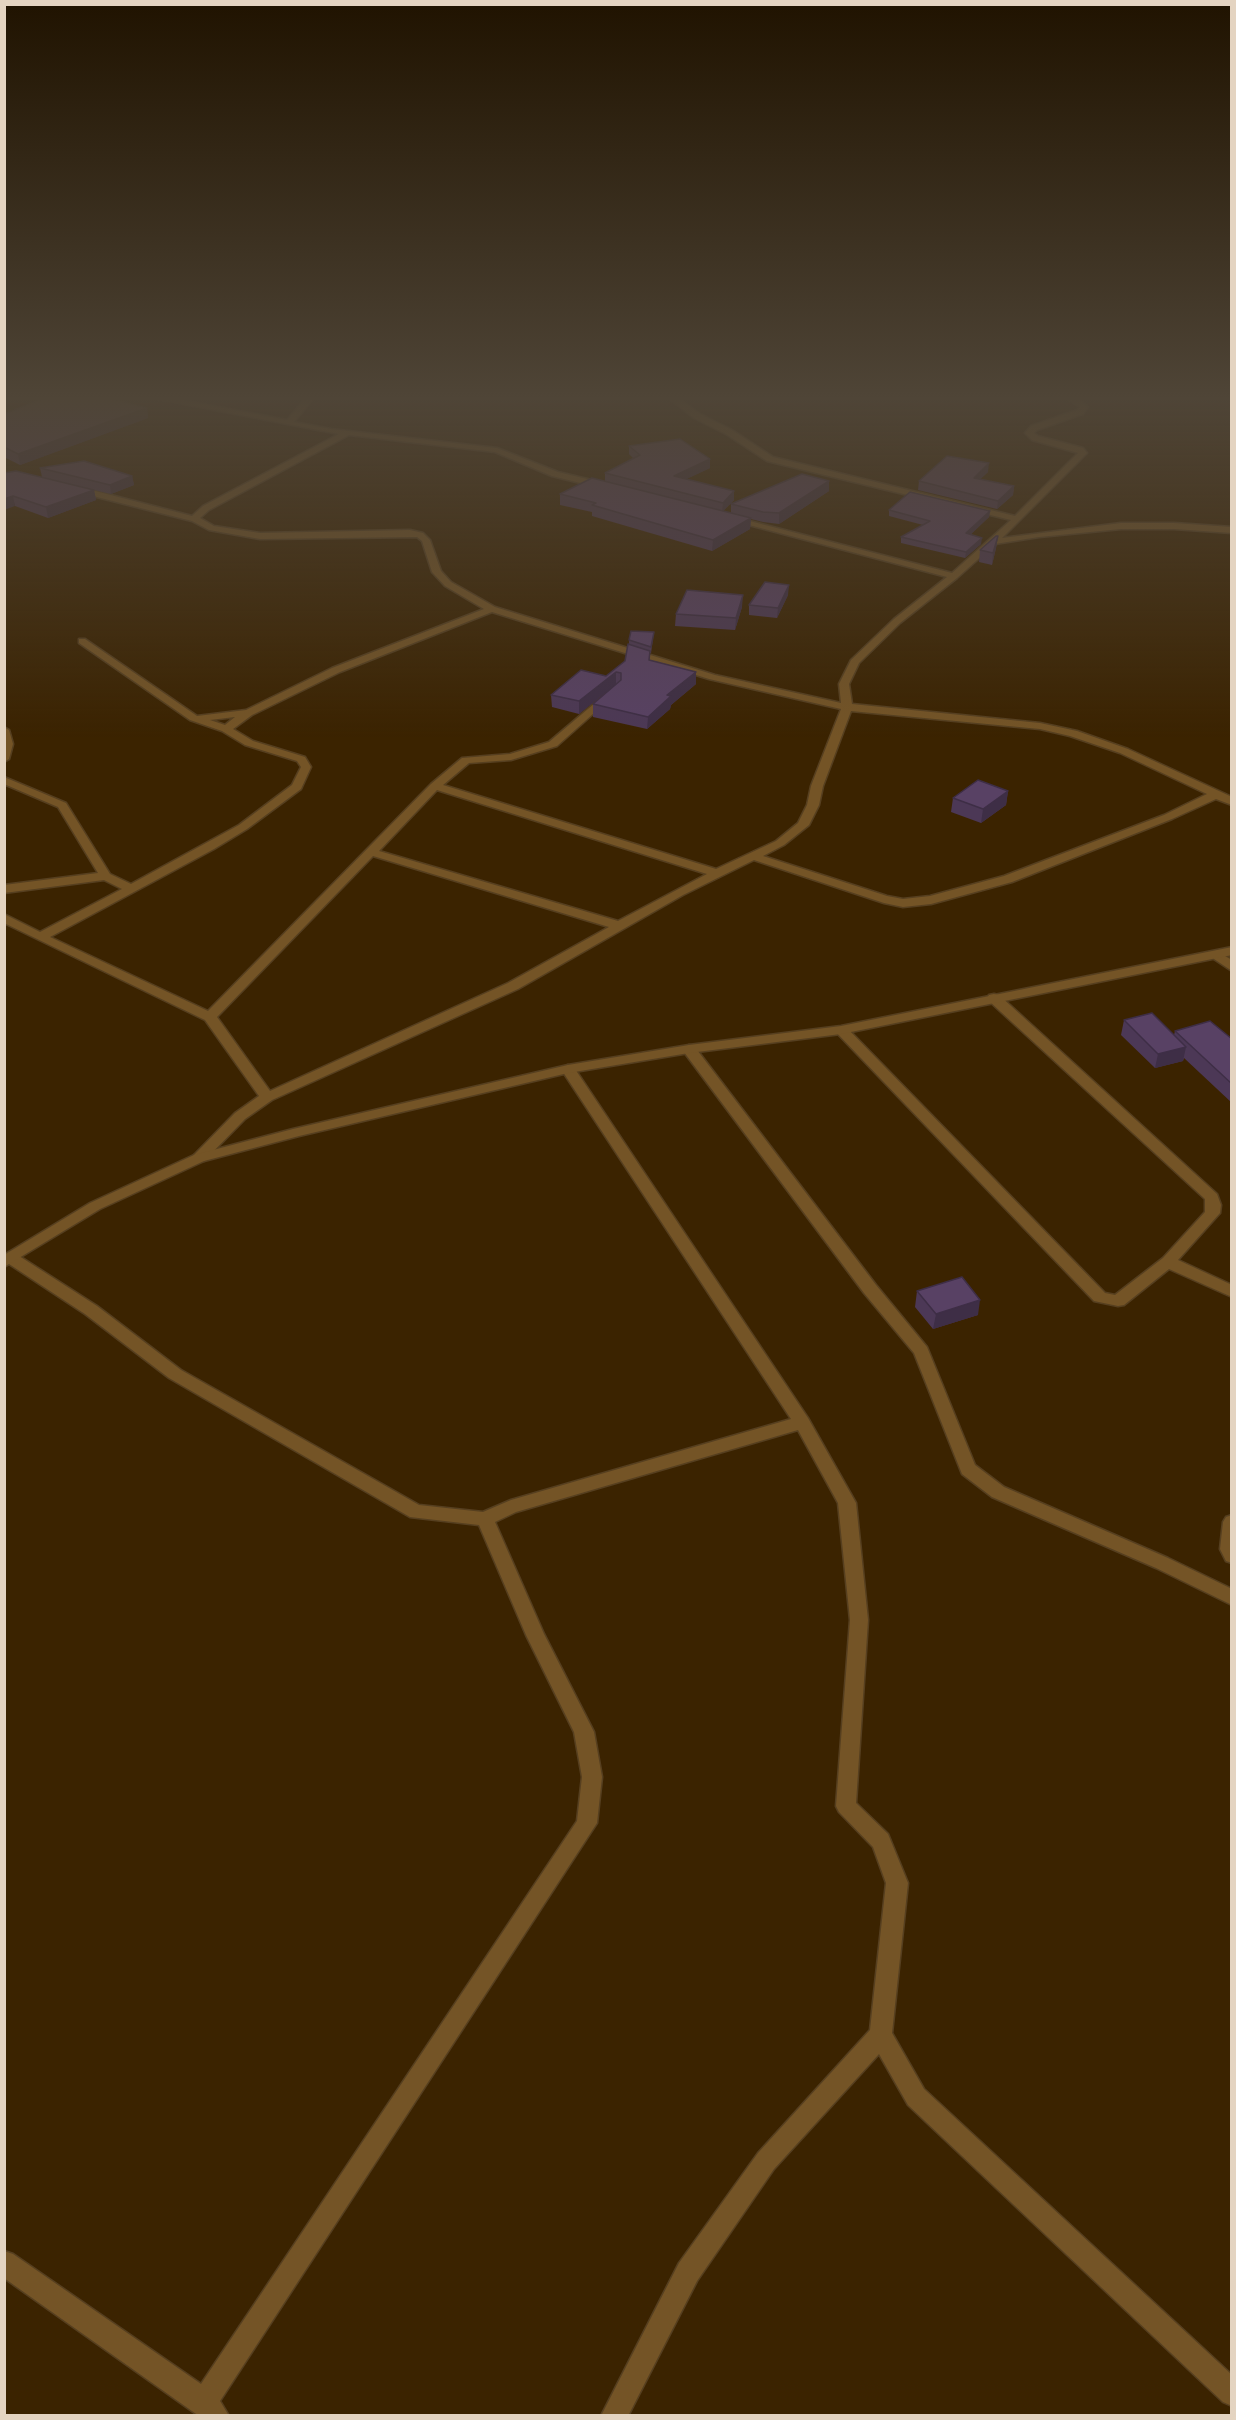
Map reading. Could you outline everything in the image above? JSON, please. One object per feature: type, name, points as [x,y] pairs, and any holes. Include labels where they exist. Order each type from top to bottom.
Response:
[{"type":"street","points":[[167,512],[195,519],[212,528],[260,536],[410,533],[420,535],[426,540],[437,572],[448,584],[492,609],[713,677],[847,707],[1040,726],[1073,733],[1124,751],[1232,802]]},
{"type":"street","points":[[195,519],[200,512]]},
{"type":"street","points":[[988,512],[1017,519]]},
{"type":"street","points":[[199,1158],[240,1116],[267,1097],[513,986],[679,892],[780,843],[803,825],[813,805],[847,707],[844,684],[855,662],[897,621],[954,576],[1024,512]]},
{"type":"street","points":[[727,517],[954,576]]},
{"type":"street","points":[[991,542],[1040,534],[1121,526],[1174,526],[1232,530]]},
{"type":"street","points":[[226,729],[248,713],[336,670],[492,609]]},
{"type":"street","points":[[40,937],[243,827],[280,802],[297,787],[306,767],[302,759],[249,742],[226,729],[194,718],[82,641]]},
{"type":"street","points":[[210,1017],[435,786],[466,760],[511,757],[553,744],[615,689]]},
{"type":"street","points":[[194,718],[248,713]]},
{"type":"street","points":[[4,730],[8,744],[4,759]]},
{"type":"street","points":[[4,780],[62,805],[106,876],[131,889]]},
{"type":"street","points":[[435,786],[719,874]]},
{"type":"street","points":[[754,857],[884,899],[903,903],[931,900],[1017,875],[1168,817],[1215,795]]},
{"type":"street","points":[[371,852],[620,926]]},
{"type":"street","points":[[4,889],[106,876]]},
{"type":"street","points":[[4,918],[210,1017],[267,1097]]},
{"type":"street","points":[[802,1422],[511,1507],[485,1519],[416,1512],[175,1374],[92,1310],[8,1260],[95,1206],[199,1158],[310,1129],[568,1069],[689,1049],[841,1030],[1225,953],[1232,967]]},
{"type":"street","points":[[841,1030],[1100,1297],[1118,1301],[1168,1262],[1212,1213],[1214,1205],[1212,1197],[994,998]]},
{"type":"street","points":[[689,1049],[870,1288],[921,1351],[968,1469],[998,1492],[1162,1563],[1232,1598]]},
{"type":"street","points":[[568,1069],[802,1422],[847,1503],[859,1620],[846,1806],[881,1841],[897,1883],[881,2035],[916,2097],[1232,2393]]},
{"type":"street","points":[[1168,1262],[1232,1292]]},
{"type":"street","points":[[4,2263],[210,2409],[587,1823],[592,1777],[584,1732],[535,1635],[485,1519]]},
{"type":"street","points":[[1232,1522],[1229,1549],[1232,1556]]},
{"type":"street","points":[[614,2415],[688,2272],[766,2161],[881,2035]]},
{"type":"building","points":[[616,512],[727,512],[751,518],[713,540]]},
{"type":"building","points":[[896,512],[989,512],[966,533],[982,538],[966,552],[901,537],[930,521]]},
{"type":"building","points":[[998,536],[993,553],[980,550]]},
{"type":"building","points":[[765,582],[789,585],[778,608],[749,605]]},
{"type":"building","points":[[687,590],[743,595],[736,618],[676,614]]},
{"type":"building","points":[[631,631],[654,632],[651,647],[629,640]]},
{"type":"building","points":[[628,644],[650,651],[649,660],[696,672],[667,695],[671,696],[648,717],[593,704],[621,680],[621,673],[616,672],[579,701],[551,695],[581,670],[606,676],[625,661]]},
{"type":"building","points":[[978,780],[1008,791],[983,809],[953,798]]},
{"type":"building","points":[[1152,1013],[1186,1047],[1158,1054],[1124,1020]]},
{"type":"building","points":[[1210,1021],[1232,1039],[1232,1084],[1175,1031]]},
{"type":"building","points":[[962,1277],[980,1300],[936,1314],[917,1291]]}]
